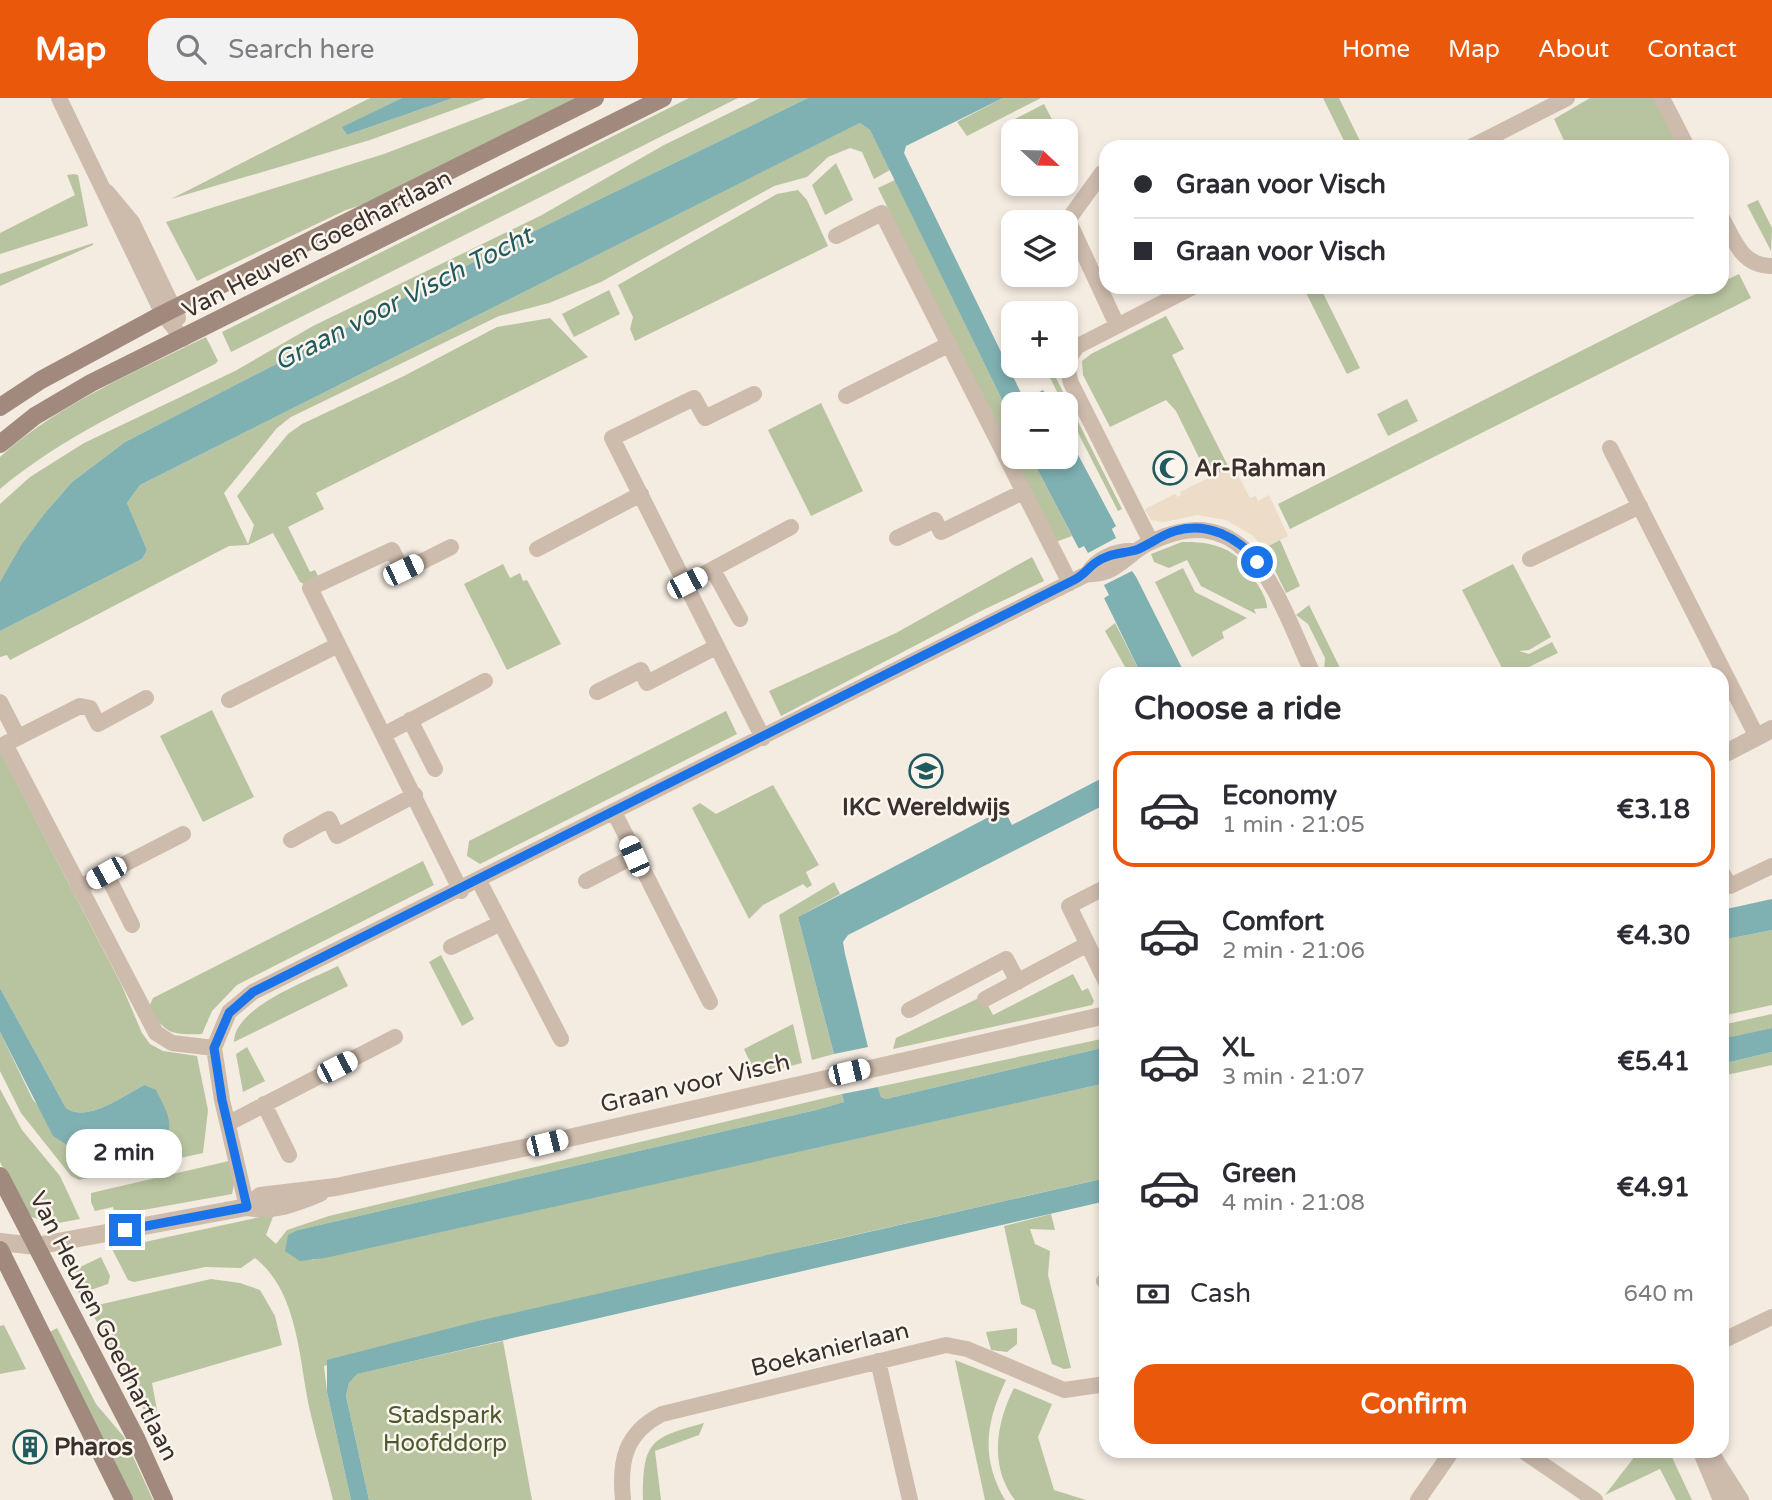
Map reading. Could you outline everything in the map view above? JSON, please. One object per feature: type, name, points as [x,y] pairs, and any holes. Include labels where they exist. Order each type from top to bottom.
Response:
[{"type":"main road","name":"Van Heuven Goedhartlaan","points":[[0,407],[41,380],[169,311],[595,98]]},
{"type":"main road","name":"Van Heuven Goedhartlaan","points":[[0,444],[35,416],[80,390],[663,98]]},
{"type":"main road","name":"Van Heuven Goedhartlaan","points":[[0,1176],[136,1438],[164,1500]]},
{"type":"main road","points":[[3,1256],[124,1500]]},
{"type":"street","points":[[59,98],[105,191],[128,215],[183,339]]},
{"type":"street","points":[[1485,140],[1567,98]]},
{"type":"street","points":[[1662,98],[1683,140]]},
{"type":"street","points":[[1099,177],[1068,220],[1099,286]]},
{"type":"street","points":[[836,236],[881,213],[1070,583]]},
{"type":"street","points":[[1729,231],[1745,259],[1758,266],[1772,266]]},
{"type":"street","points":[[1103,294],[1117,325]]},
{"type":"street","points":[[1151,542],[1066,368],[1068,357],[1078,346],[1179,294]]},
{"type":"street","points":[[846,396],[948,345]]},
{"type":"street","points":[[754,394],[705,418],[694,398],[612,438],[763,738]]},
{"type":"street","points":[[1610,448],[1729,667]]},
{"type":"street","points":[[897,538],[935,520],[942,532],[1023,492]]},
{"type":"street","points":[[537,549],[641,494]]},
{"type":"street","points":[[1530,559],[1640,506]]},
{"type":"street","points":[[687,583],[791,527]]},
{"type":"street","points":[[247,1207],[214,1048],[229,1013],[253,992],[461,891],[1070,583],[1087,574],[1093,564],[1114,554],[1134,551],[1175,531],[1203,528],[1226,535],[1243,547],[1264,575],[1310,667]]},
{"type":"street","points":[[451,547],[403,570],[392,550],[310,588],[461,891]]},
{"type":"street","points":[[713,570],[740,619]]},
{"type":"street","points":[[229,700],[338,645]]},
{"type":"street","points":[[597,692],[641,670],[648,683],[716,647]]},
{"type":"street","points":[[1729,668],[1765,733],[1729,751]]},
{"type":"street","points":[[385,734],[485,681]]},
{"type":"street","points":[[146,698],[99,724],[90,709],[80,706],[5,744],[156,1033],[172,1043],[214,1048]]},
{"type":"street","points":[[0,702],[18,737]]},
{"type":"street","points":[[410,720],[435,769]]},
{"type":"street","points":[[291,840],[329,820],[337,836],[415,796]]},
{"type":"street","points":[[614,812],[710,1002]]},
{"type":"street","points":[[78,888],[183,834]]},
{"type":"street","points":[[586,881],[634,856]]},
{"type":"street","points":[[1729,884],[1772,866]]},
{"type":"street","points":[[106,873],[132,925]]},
{"type":"street","points":[[479,881],[561,1039]]},
{"type":"street","points":[[1099,891],[1069,906],[1099,969]]},
{"type":"street","points":[[451,947],[499,924]]},
{"type":"street","points":[[985,999],[1086,945]]},
{"type":"street","points":[[909,1010],[1006,959],[1018,982]]},
{"type":"street","name":"Graan voor Visch","points":[[3,1256],[36,1246],[247,1207],[262,1210],[283,1206],[336,1186],[547,1143],[1099,1017]]},
{"type":"street","points":[[229,1123],[396,1037]]},
{"type":"street","points":[[264,1104],[289,1155]]},
{"type":"street","name":"Graan voor Visch","points":[[0,1242],[36,1246]]},
{"type":"street","points":[[1729,1338],[1772,1317]]},
{"type":"street","name":"Boekanierlaan","points":[[622,1500],[620,1474],[623,1456],[630,1439],[646,1422],[662,1414],[878,1361],[946,1345],[967,1349],[1064,1390],[1099,1385]]},
{"type":"street","points":[[878,1361],[911,1500]]},
{"type":"street","points":[[1418,1500],[1447,1458]]},
{"type":"street","points":[[1533,1458],[1595,1500]]},
{"type":"street","points":[[1705,1458],[1721,1500]]},
{"type":"street","points":[[1713,1458],[1740,1500]]},
{"type":"green space","points":[[370,98],[402,98],[343,127],[347,135],[453,98],[486,98],[370,140],[171,199]]},
{"type":"green space","points":[[530,98],[575,98],[374,201],[346,210],[197,281],[166,222],[384,154]]},
{"type":"green space","points":[[689,98],[738,98],[231,352],[222,332]]},
{"type":"green space","points":[[760,98],[808,98],[520,238],[125,442],[72,482],[45,513],[0,582],[0,504],[30,477],[84,443],[235,371],[313,326],[540,216],[664,145]]},
{"type":"green space","points":[[1003,98],[1041,98],[967,136],[957,122]]},
{"type":"green space","points":[[1323,98],[1339,98],[1360,140],[1344,140]]},
{"type":"green space","points":[[1590,98],[1655,98],[1677,140],[1564,140],[1554,119]]},
{"type":"green space","points":[[1044,104],[1052,119],[1015,119]]},
{"type":"green space","points":[[860,123],[870,130],[890,170],[874,179],[862,152],[850,148],[828,157],[807,177],[774,186],[601,282],[549,303],[499,316],[291,417],[277,428],[224,493],[248,544],[254,525],[237,496],[288,434],[302,424],[404,376],[497,327],[550,318],[588,357],[316,493],[324,509],[288,527],[310,572],[315,570],[318,576],[304,584],[300,582],[273,533],[248,545],[229,546],[10,660],[7,655],[0,657],[0,631],[142,559],[147,550],[127,503],[140,485]]},
{"type":"green space","points":[[836,163],[853,200],[825,215],[812,185]]},
{"type":"green space","points":[[67,175],[78,175],[88,226],[0,254],[0,233],[75,195]]},
{"type":"green space","points":[[895,180],[1001,397],[1001,438],[878,188]]},
{"type":"green space","points":[[798,190],[807,200],[828,246],[635,341],[630,329],[633,317],[618,285],[777,194]]},
{"type":"green space","points":[[1758,200],[1772,228],[1771,251],[1747,205]]},
{"type":"green space","points":[[93,245],[0,286],[0,274]]},
{"type":"green space","points":[[1739,274],[1751,298],[1290,529],[1278,504],[1678,302],[1696,294],[1729,294],[1729,279]]},
{"type":"green space","points":[[609,290],[620,314],[574,337],[562,314]]},
{"type":"green space","points":[[1307,294],[1323,294],[1360,368],[1347,374]]},
{"type":"green space","points":[[1166,316],[1184,349],[1172,355],[1229,468],[1209,478],[1176,411],[1166,400],[1110,427],[1083,375],[1082,361],[1091,354]]},
{"type":"green space","points":[[206,337],[218,361],[215,364],[77,436],[50,452],[0,489],[0,457],[23,438],[99,390]]},
{"type":"green space","points":[[1050,378],[1056,378],[1063,392],[1057,392]]},
{"type":"green space","points":[[1407,399],[1418,421],[1388,436],[1377,414]]},
{"type":"green space","points":[[821,403],[863,491],[811,516],[768,430]]},
{"type":"green space","points":[[1078,422],[1122,509],[1118,511],[1078,433]]},
{"type":"green space","points":[[1017,469],[1037,469],[1072,536],[1053,543]]},
{"type":"green space","points":[[1280,540],[1300,586],[1286,593],[1264,548]]},
{"type":"green space","points":[[1182,542],[1206,543],[1235,555],[1250,571],[1267,608],[1254,609],[1256,614],[1201,586],[1187,560],[1169,568],[1154,562],[1151,554]]},
{"type":"green space","points":[[1032,557],[1044,581],[781,716],[769,691],[896,633]]},
{"type":"green space","points":[[503,564],[510,578],[520,573],[523,581],[527,580],[561,644],[507,670],[464,584]]},
{"type":"green space","points":[[1513,564],[1551,637],[1529,650],[1519,651],[1529,654],[1552,642],[1558,653],[1529,667],[1501,667],[1462,590]]},
{"type":"green space","points":[[1183,568],[1195,592],[1247,618],[1222,632],[1224,638],[1192,657],[1155,582]]},
{"type":"green space","points":[[1309,605],[1340,667],[1324,667],[1325,658],[1308,624],[1296,615]]},
{"type":"green space","points":[[1115,623],[1137,667],[1125,667],[1105,631]]},
{"type":"green space","points":[[212,710],[254,797],[203,822],[160,736]]},
{"type":"green space","points":[[726,711],[737,734],[480,864],[467,856],[469,841]]},
{"type":"green space","points":[[0,751],[121,984],[142,1033],[150,1044],[163,1051],[197,1056],[208,1110],[203,1153],[79,1180],[71,1176],[21,1113],[0,1071],[0,1032],[33,1100],[81,1151],[102,1150],[138,1140],[156,1140],[144,1085],[95,1110],[75,1112],[66,1108],[0,988]]},
{"type":"green space","points":[[773,785],[819,865],[806,872],[812,885],[807,888],[803,884],[763,905],[749,919],[692,808],[700,803],[716,814]]},
{"type":"green space","points":[[423,861],[434,885],[237,985],[212,1011],[202,1034],[170,1031],[160,1023],[149,1007],[153,998]]},
{"type":"green space","points":[[834,882],[840,894],[798,917],[834,1054],[812,1060],[779,915]]},
{"type":"green space","points":[[1772,930],[1772,1005],[1729,1014],[1729,939]]},
{"type":"green space","points":[[441,955],[474,1019],[462,1026],[429,962]]},
{"type":"green space","points":[[338,966],[348,986],[234,1042],[237,1029],[246,1017],[260,1006]]},
{"type":"green space","points":[[1073,974],[1082,991],[1088,988],[1094,1001],[1092,1005],[893,1049],[896,1038],[983,996],[993,1015]]},
{"type":"green space","points":[[1772,1014],[1772,1028],[1729,1038],[1729,1023]]},
{"type":"green space","points":[[793,1024],[802,1063],[756,1075],[744,1049]]},
{"type":"green space","points":[[1099,1040],[1099,1049],[886,1099],[881,1097],[878,1087]]},
{"type":"green space","points":[[247,1047],[265,1081],[243,1092],[236,1054]]},
{"type":"green space","points":[[1772,1052],[1772,1065],[1729,1074],[1729,1062]]},
{"type":"green space","points":[[1099,1085],[1099,1180],[823,1242],[324,1366],[327,1392],[351,1500],[333,1500],[310,1411],[295,1329],[281,1289],[270,1272],[255,1258],[241,1268],[205,1267],[134,1282],[128,1280],[112,1249],[274,1214],[266,1235],[276,1244],[287,1230],[329,1216],[842,1094],[844,1102],[816,1110],[298,1230],[312,1260]]},
{"type":"green space","points":[[0,1089],[22,1130],[60,1176],[80,1219],[53,1224],[32,1217],[24,1210],[0,1162]]},
{"type":"green space","points":[[229,1161],[234,1184],[232,1194],[115,1215],[113,1207],[95,1211],[91,1202],[91,1193]]},
{"type":"green space","points":[[1051,1214],[1055,1230],[1030,1229],[1035,1244],[1050,1251],[1048,1275],[1071,1368],[1064,1369],[1052,1364],[1035,1310],[1021,1304],[1004,1226]]},
{"type":"green space","points":[[101,1257],[110,1276],[108,1284],[79,1294],[75,1274],[78,1268]]},
{"type":"green space","points":[[211,1279],[240,1283],[260,1290],[275,1316],[282,1345],[152,1383],[157,1410],[150,1422],[89,1307]]},
{"type":"green space","points":[[4,1325],[26,1369],[0,1374],[0,1326]]},
{"type":"green space","points":[[57,1328],[96,1404],[124,1437],[153,1500],[130,1500],[48,1333]]},
{"type":"green space","points":[[1017,1328],[1017,1344],[1007,1352],[991,1350],[986,1332]]},
{"type":"green space","name":"Stadspark Hoofddorp","points":[[503,1341],[532,1500],[369,1500],[346,1396],[349,1383],[356,1374]]},
{"type":"green space","points":[[955,1360],[1006,1380],[994,1411],[989,1441],[992,1470],[1005,1500],[985,1500]]},
{"type":"green space","points":[[1014,1388],[1052,1404],[1038,1437],[1054,1490],[1086,1500],[1015,1500],[1001,1474],[998,1445],[1003,1416]]},
{"type":"green space","points":[[704,1423],[699,1435],[655,1451],[661,1500],[643,1500],[645,1466],[653,1445],[671,1433]]},
{"type":"green space","points":[[1634,1458],[1672,1458],[1692,1500],[1676,1500],[1660,1469],[1605,1495]]},
{"type":"shaded area","points":[[1233,466],[1250,498],[1256,496],[1258,501],[1269,495],[1288,536],[1264,548],[1252,535],[1226,520],[1197,515],[1164,522],[1151,520],[1145,509],[1175,494],[1177,497],[1181,495],[1180,492]]},
{"type":"water","points":[[402,98],[453,98],[347,135],[342,127]]},
{"type":"water","points":[[808,98],[1003,98],[906,146],[904,153],[1001,352],[1001,378],[1014,378],[1021,392],[1001,392],[1001,397],[870,130],[860,123],[140,485],[127,503],[147,550],[142,559],[0,631],[0,582],[22,544],[72,482],[125,442],[520,238]]},
{"type":"water","points":[[1078,455],[1116,526],[1112,529],[1181,667],[1138,667],[1104,598],[1108,595],[1084,547],[1079,549],[1037,469],[1078,469]]},
{"type":"water","points":[[1099,780],[1099,808],[848,935],[843,942],[845,954],[868,1047],[834,1054],[798,917],[1004,809],[1012,825]]},
{"type":"water","points":[[1772,899],[1772,930],[1729,939],[1729,908]]},
{"type":"water","points":[[0,988],[66,1108],[75,1112],[95,1110],[144,1085],[156,1090],[165,1108],[169,1126],[165,1138],[139,1139],[109,1151],[95,1152],[72,1148],[53,1136],[0,1032]]},
{"type":"water","points":[[1772,1028],[1772,1052],[1729,1062],[1729,1037]]},
{"type":"water","points":[[1099,1049],[1099,1085],[325,1258],[300,1261],[285,1251],[288,1235],[298,1230],[816,1110],[844,1102],[842,1094],[878,1087],[881,1097],[886,1099]]},
{"type":"water","points":[[1099,1180],[1099,1203],[357,1374],[349,1383],[346,1396],[369,1500],[351,1500],[327,1392],[327,1360],[478,1321]]},
{"type":"pier","points":[[1119,525],[1117,530],[1140,577],[1137,578],[1132,571],[1104,585],[1109,595],[1101,600],[1104,594],[1082,551],[1076,550],[1084,546],[1088,553],[1116,538],[1112,529]]},
{"type":"place","name":"Ar-Rahman","points":[[1170,468]]},
{"type":"place","name":"IKC Wereldwijs","points":[[926,771]]},
{"type":"place","name":"Pharos","points":[[30,1447]]},
{"type":"route","points":[[125,1230],[247,1207],[236,1150],[222,1100],[214,1048],[229,1013],[253,992],[461,891],[1087,574],[1093,564],[1121,550],[1134,551],[1175,531],[1203,528],[1226,535],[1243,547],[1257,562]]},
{"type":"water label","name":"Graan voor Visch Tocht","points":[[403,298]]}]
